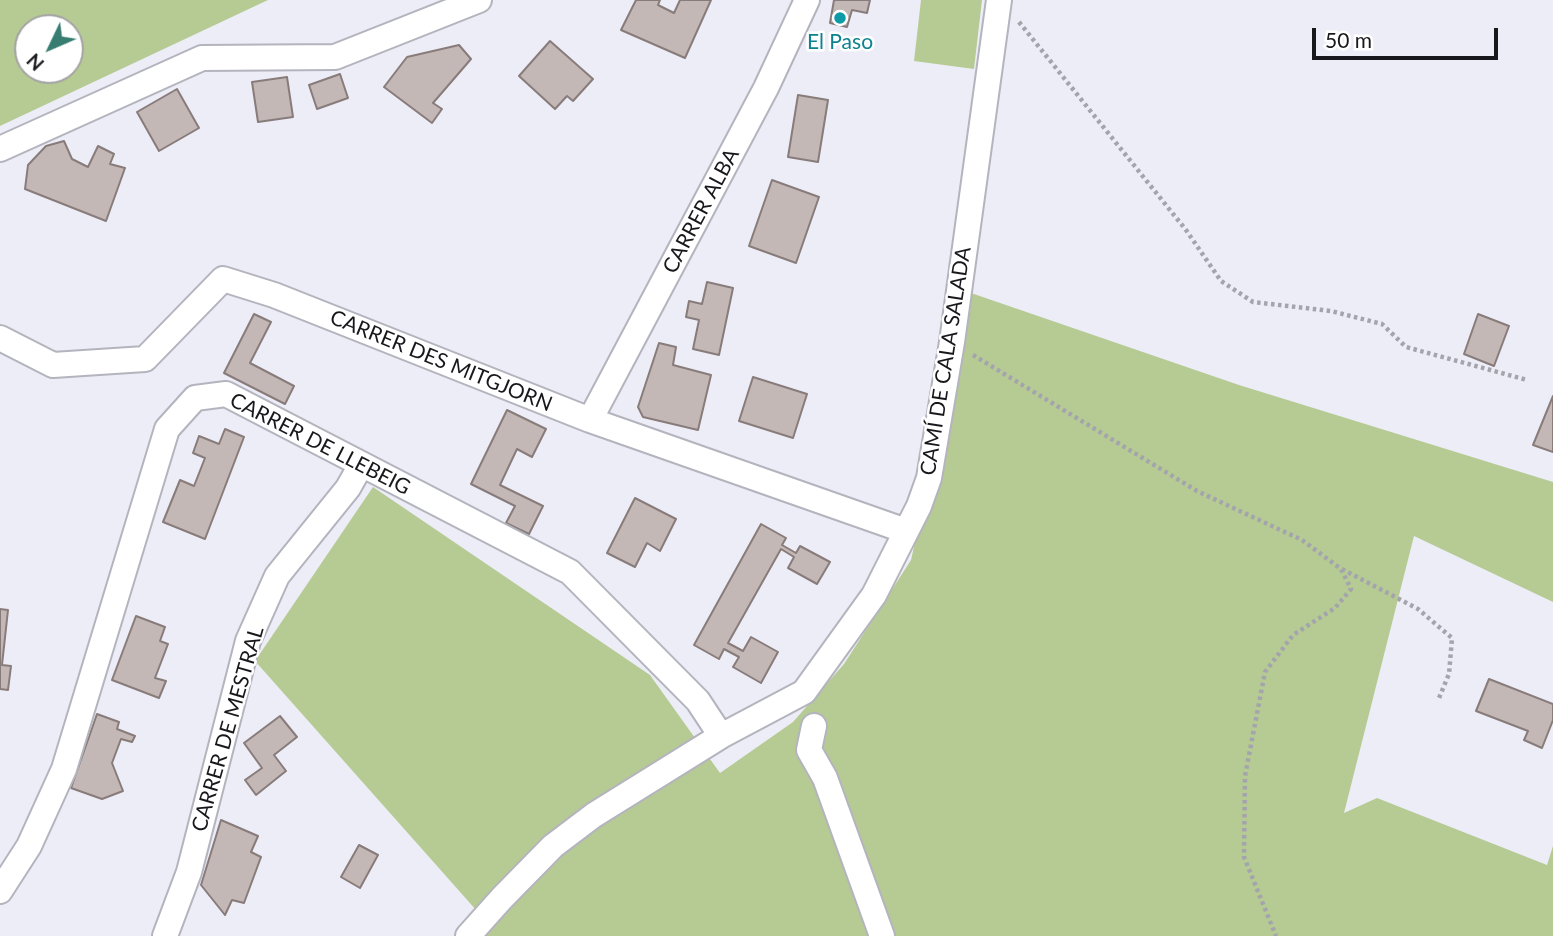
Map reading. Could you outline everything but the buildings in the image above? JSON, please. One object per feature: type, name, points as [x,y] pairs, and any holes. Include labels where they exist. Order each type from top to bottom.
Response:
[{"type":"street","points":[[0,149],[202,58],[335,57],[480,0]]},
{"type":"street","name":"CARRER ALBA","points":[[590,420],[766,88],[807,0]]},
{"type":"street","name":"CAMÍ DE CALA SALADA","points":[[468,936],[553,846],[638,786],[721,736],[804,692],[874,595],[929,478],[952,342],[999,0]]},
{"type":"street","name":"CARRER DES MITGJORN","points":[[0,338],[53,365],[145,359],[223,279],[274,295],[590,420],[906,531]]},
{"type":"street","name":"CARRER DE LLEBEIG","points":[[0,891],[29,846],[64,769],[167,429],[195,398],[226,394],[570,572],[698,701],[721,736]]},
{"type":"street","name":"CARRER DE MESTRAL","points":[[165,936],[188,872],[248,641],[277,576],[348,488],[361,465]]},
{"type":"street","points":[[804,692],[814,726],[824,743],[825,778],[882,936]]},
{"type":"path","points":[[1018,21],[1186,230],[1221,281],[1253,302],[1331,311],[1382,324],[1406,347],[1527,380]]},
{"type":"path","points":[[952,342],[1197,491],[1302,540],[1341,569],[1418,608],[1452,638],[1449,674],[1439,698]]},
{"type":"path","points":[[1276,936],[1244,857],[1245,776],[1265,672],[1293,635],[1335,608],[1351,589],[1341,569]]},
{"type":"green space","points":[[0,0],[268,0],[0,126]]},
{"type":"green space","points":[[921,0],[982,0],[974,69],[914,61]]},
{"type":"green space","points":[[971,293],[1239,385],[1553,482],[1553,602],[1414,536],[1344,813],[1377,798],[1547,865],[1553,846],[1553,936],[456,936],[477,911],[255,661],[373,487],[650,675],[720,773],[793,722],[844,664],[911,560]]},
{"type":"place","name":"El Paso","points":[[840,18]]}]
